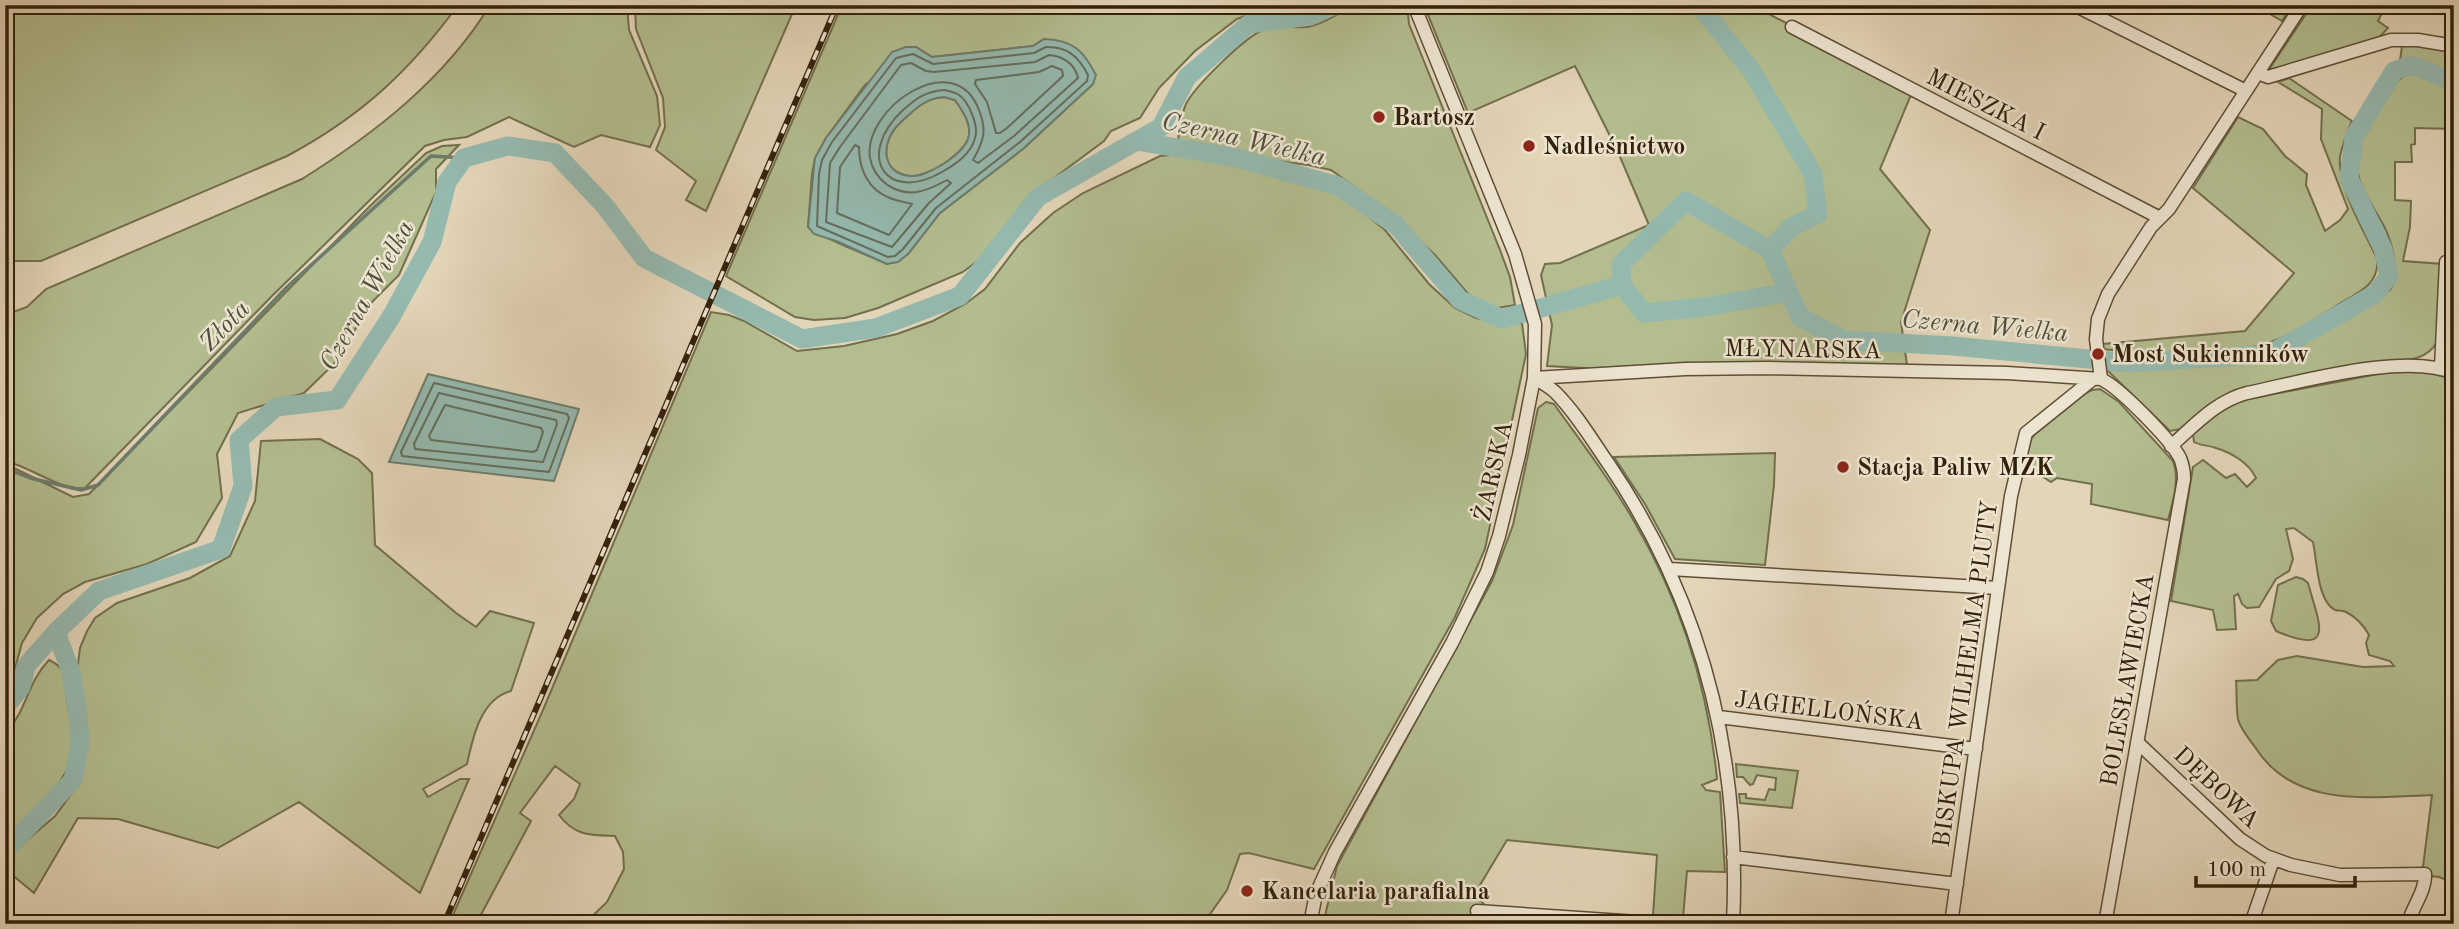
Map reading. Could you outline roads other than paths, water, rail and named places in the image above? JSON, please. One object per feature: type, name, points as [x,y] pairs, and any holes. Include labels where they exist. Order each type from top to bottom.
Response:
[{"type":"street","name":"ŻARSKA","points":[[1310,924],[1316,894],[1335,852],[1452,643],[1487,572],[1519,455],[1534,378],[1535,324],[1525,284],[1415,5]]},
{"type":"street","points":[[2074,5],[2246,91]]},
{"type":"street","points":[[2302,5],[2169,209],[2148,231],[2108,294],[2098,319],[2098,376],[2116,389],[2171,446],[2212,410],[2239,395],[2384,367],[2411,365],[2447,371],[2446,262]]},
{"type":"street","name":"MIESZKA I","points":[[1792,27],[2160,218]]},
{"type":"street","points":[[2258,73],[2268,78],[2391,40],[2418,40],[2454,46]]},
{"type":"street","name":"MŁYNARSKA","points":[[1534,378],[1685,369],[1768,368],[2098,376]]},
{"type":"street","name":"BISKUPA WILHELMA PLUTY","points":[[1951,924],[2011,496],[2026,433],[2098,376]]},
{"type":"street","points":[[1534,378],[1555,392],[1625,488],[1670,569],[1699,643],[1719,717],[1733,857],[1733,924]]},
{"type":"street","name":"BOLESŁAWIECKA","points":[[2105,924],[2184,480],[2182,465],[2171,446]]},
{"type":"street","points":[[1670,569],[1998,588]]},
{"type":"street","name":"JAGIELLOŃSKA","points":[[1719,717],[1976,749]]},
{"type":"street","name":"DĘBOWA","points":[[2137,742],[2240,839],[2273,860],[2340,875],[2425,874],[2424,887],[2408,924]]},
{"type":"street","points":[[1733,857],[1957,884]]},
{"type":"street","points":[[2250,924],[2273,860]]},
{"type":"street","points":[[1477,911],[1667,924]]},
{"type":"water","points":[[1044,39],[1070,44],[1081,53],[1096,75],[1093,84],[1024,148],[940,213],[908,254],[898,262],[887,264],[839,242],[814,234],[808,227],[815,158],[826,138],[892,52],[916,47],[932,57],[1033,46]],"holes":[[[944,97],[955,100],[969,126],[967,142],[961,149],[945,163],[917,176],[900,174],[893,169],[886,155],[887,147],[899,124],[930,100]]]},
{"type":"water","points":[[428,374],[579,409],[554,481],[389,462]]},
{"type":"waterway","name":"Czerna Wielka","points":[[5,707],[21,687],[26,666],[56,632],[99,591],[221,549],[243,486],[239,440],[276,407],[337,400],[391,317],[432,242],[447,182],[464,158],[508,146],[555,153],[605,206],[644,258],[802,339],[876,328],[960,296],[1038,197],[1161,127],[1187,77],[1249,24],[1310,16],[1335,5]]},
{"type":"waterway","name":"Czerna Wielka","points":[[1699,5],[1751,70],[1813,174],[1818,214],[1791,227],[1770,250],[1800,317],[1844,340],[1953,346],[2130,363],[2270,354],[2375,294],[2389,276],[2383,249],[2349,178],[2354,137],[2394,71],[2407,66],[2417,67],[2454,82]]},
{"type":"waterway","name":"Czerna Wielka","points":[[1136,141],[1233,157],[1338,186],[1396,225],[1460,300],[1502,319],[1622,285],[1644,313],[1704,307],[1789,292]]},
{"type":"waterway","name":"Złota","points":[[5,468],[30,478],[81,490],[98,485],[287,287],[431,156],[464,158]]},
{"type":"waterway","name":"Czerna Wielka","points":[[1622,285],[1621,264],[1686,201],[1770,250]]},
{"type":"waterway","name":"Czerna Wielka","points":[[5,851],[73,780],[80,743],[78,715],[71,672],[56,632]]},
{"type":"railway","points":[[444,924],[837,5]]},
{"type":"place","name":"Bartosz","points":[[1379,117]]},
{"type":"place","name":"Nadleśnictwo","points":[[1529,146]]},
{"type":"place","name":"Most Sukienników","points":[[2098,354]]},
{"type":"place","name":"Stacja Paliw MZK","points":[[1843,467]]},
{"type":"place","name":"Kancelaria parafialna","points":[[1247,891]]}]
